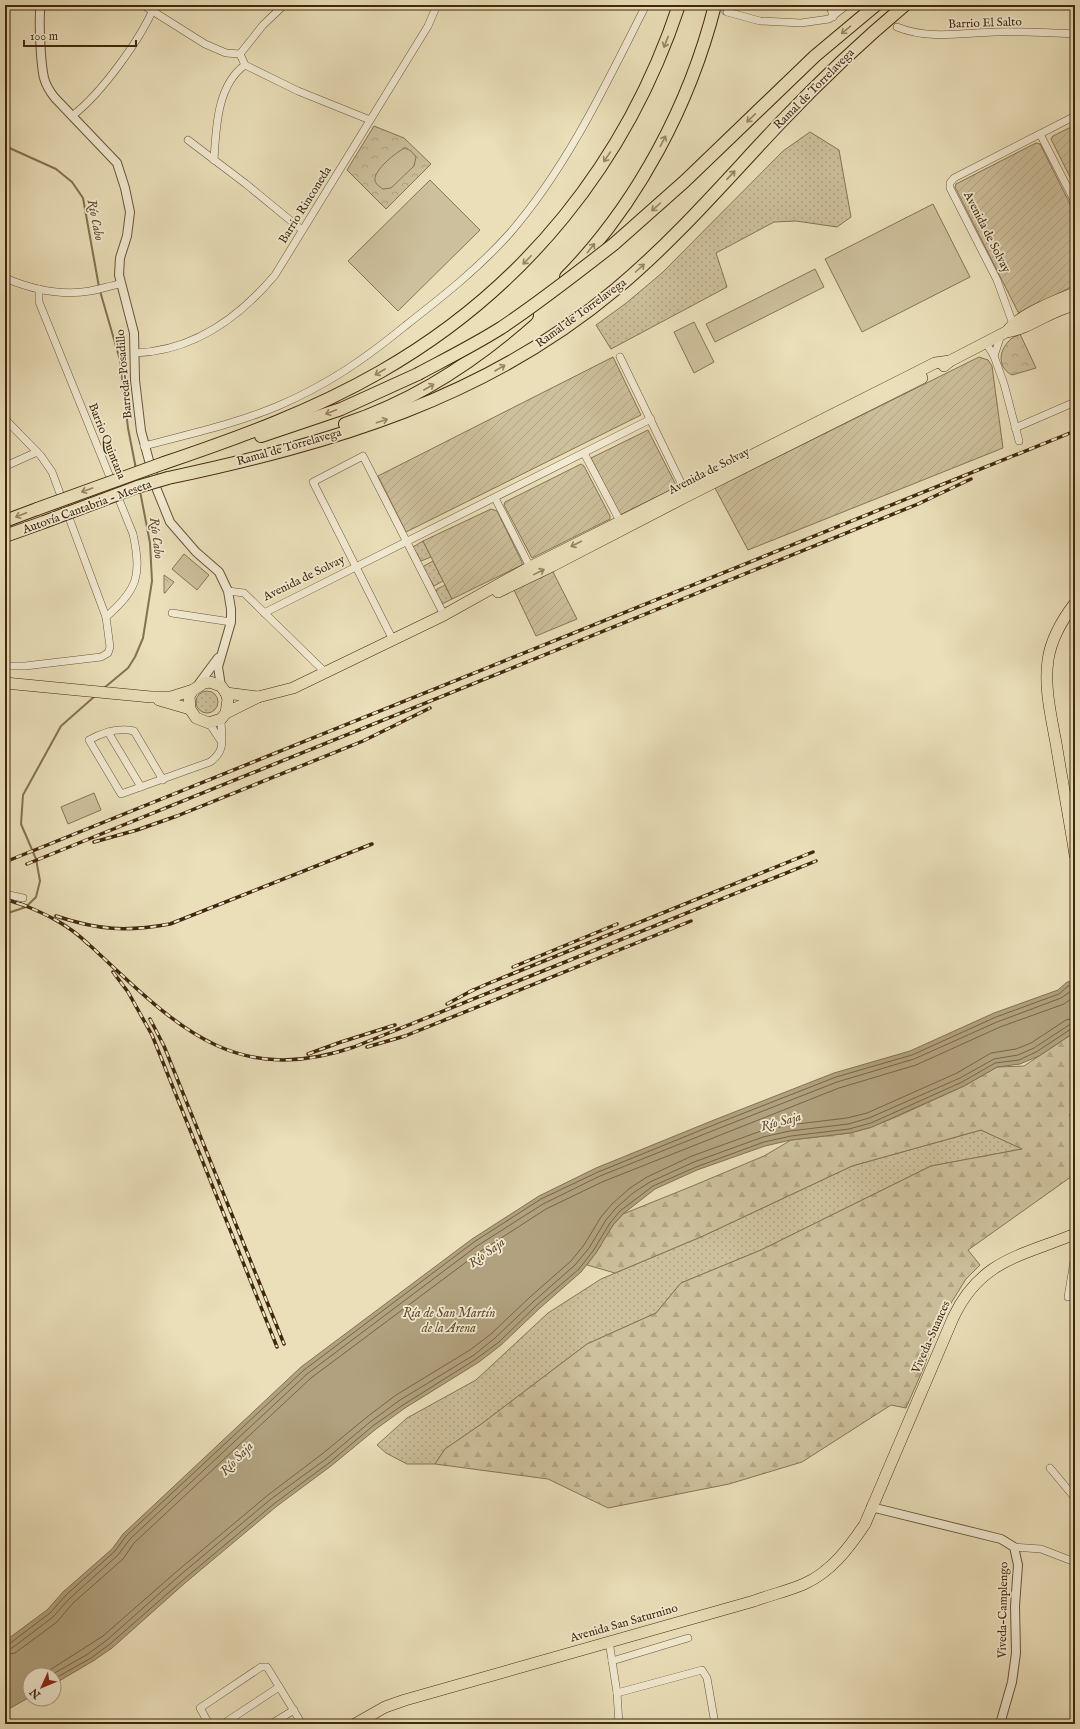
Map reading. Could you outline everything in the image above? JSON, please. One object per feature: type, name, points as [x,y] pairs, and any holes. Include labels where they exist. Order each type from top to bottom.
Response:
[{"type":"highway","points":[[164,464],[278,422],[361,383],[426,344],[459,320],[496,289],[529,258],[545,240],[587,187],[608,157],[622,134],[648,83],[667,40],[679,5]]},
{"type":"highway","points":[[168,478],[320,432],[382,410],[426,389],[454,373],[514,327],[570,273],[606,230],[645,172],[663,141],[687,91],[703,46],[715,5]]},
{"type":"highway","name":"Ramal de Torrelavega","points":[[164,464],[309,421],[375,394],[418,374],[479,341],[519,316],[614,244],[685,181],[815,56],[876,5]]},
{"type":"highway","name":"Ramal de Torrelavega","points":[[168,478],[272,453],[395,416],[473,383],[538,346],[598,303],[648,260],[681,228],[832,70],[905,5]]},
{"type":"highway","name":"Autovía Cantabria - Meseta","points":[[5,521],[164,464]]},
{"type":"highway","name":"Autovía Cantabria - Meseta","points":[[5,536],[137,487],[168,478]]},
{"type":"main road","name":"Avenida de Solvay","points":[[477,598],[496,593],[552,566],[689,495],[891,394],[986,343],[1060,298],[1075,292]]},
{"type":"main road","name":"Avenida de Solvay","points":[[1006,330],[1016,331],[1060,309],[1075,305]]},
{"type":"main road","name":"Avenida de Solvay","points":[[258,697],[293,688],[326,673],[477,598],[492,587],[530,567],[935,363],[950,361]]},
{"type":"main road","points":[[1075,603],[1055,636],[1049,657],[1047,675],[1052,721],[1075,854]]},
{"type":"main road","points":[[5,683],[107,694],[171,697],[210,682],[223,690],[258,697]]},
{"type":"main road","points":[[196,687],[189,696],[190,710],[196,718],[209,723],[258,697]]},
{"type":"main road","points":[[223,690],[228,699],[223,716]]},
{"type":"main road","points":[[151,697],[190,710]]},
{"type":"main road","name":"Viveda-Suances","points":[[871,1507],[953,1318],[966,1294],[984,1275],[998,1265],[1030,1250],[1075,1242]]},
{"type":"main road","name":"Avenida San Saturnino","points":[[355,1724],[385,1708],[405,1700],[754,1601],[804,1584],[827,1570],[847,1549],[865,1524],[871,1507]]},
{"type":"street","points":[[29,5],[41,6]]},
{"type":"street","points":[[143,5],[153,8],[206,44],[226,53],[240,54]]},
{"type":"street","points":[[240,54],[263,25],[284,5]]},
{"type":"street","name":"Barrio Rinconeda","points":[[135,353],[172,348],[187,343],[216,328],[234,315],[258,294],[274,275],[302,230],[428,26],[437,5]]},
{"type":"street","points":[[144,446],[262,412],[307,392],[367,357],[437,302],[504,239],[540,195],[574,143],[597,102],[646,5]]},
{"type":"street","points":[[830,5],[833,17]]},
{"type":"street","points":[[727,12],[760,21],[781,23],[824,21],[833,17],[847,5]]},
{"type":"street","name":"Barreda-Posadillo","points":[[41,6],[44,79],[51,93],[117,163],[125,188],[130,212],[127,236],[118,267],[120,284],[134,333],[138,408],[144,446],[157,490],[170,522],[196,552],[219,572],[228,591],[231,609],[231,622],[218,666],[223,690]]},
{"type":"street","points":[[72,116],[109,79],[153,8]]},
{"type":"street","name":"Barrio El Salto","points":[[897,27],[909,32],[937,36],[1003,32],[1075,34]]},
{"type":"street","points":[[240,54],[246,65],[298,91],[370,120]]},
{"type":"street","points":[[214,160],[216,125],[221,105],[228,88],[240,69],[246,65]]},
{"type":"street","points":[[1075,116],[1040,134],[1075,201]]},
{"type":"street","name":"Avenida de Solvay","points":[[1006,330],[996,280],[949,186],[954,178],[1040,134]]},
{"type":"street","points":[[188,140],[246,184],[302,230]]},
{"type":"street","points":[[5,278],[17,284],[67,293],[90,291],[120,284]]},
{"type":"street","name":"Barrio Quintana","points":[[39,289],[39,302],[133,534],[137,554],[138,571],[135,583],[120,605],[106,617]]},
{"type":"street","points":[[994,356],[1006,330]]},
{"type":"street","points":[[986,343],[994,356],[1004,384],[1019,441]]},
{"type":"street","name":"Avenida de Solvay","points":[[620,357],[684,489]]},
{"type":"street","points":[[1015,428],[1075,402]]},
{"type":"street","name":"Avenida de Solvay","points":[[264,613],[651,419]]},
{"type":"street","points":[[5,666],[25,666],[101,657],[108,653],[110,647],[106,617],[52,472],[37,452],[6,420]]},
{"type":"street","points":[[5,462],[8,465],[37,452]]},
{"type":"street","points":[[584,453],[620,522]]},
{"type":"street","name":"Avenida de Solvay","points":[[393,640],[313,482],[364,456],[444,615]]},
{"type":"street","points":[[495,498],[530,567]]},
{"type":"street","name":"Avenida de Solvay","points":[[228,591],[244,593],[326,673]]},
{"type":"street","points":[[172,613],[231,622]]},
{"type":"street","name":"Barreda-Posadillo","points":[[196,687],[213,667],[223,650]]},
{"type":"street","points":[[163,780],[134,731],[127,729],[103,732],[89,740],[121,794],[163,780],[210,762],[216,758],[222,748],[221,741],[223,716]]},
{"type":"street","points":[[209,723],[221,741]]},
{"type":"street","points":[[108,732],[141,787]]},
{"type":"street","points":[[5,896],[9,895],[23,898]]},
{"type":"street","points":[[1068,1297],[1075,1256]]},
{"type":"street","points":[[1050,1468],[1075,1498]]},
{"type":"street","name":"Viveda-Camplengo","points":[[871,1507],[1001,1539],[1014,1547],[1018,1565],[1015,1606],[1016,1653],[1012,1682],[1000,1724]]},
{"type":"street","points":[[1014,1547],[1041,1549],[1075,1562]]},
{"type":"street","points":[[612,1661],[688,1638]]},
{"type":"street","points":[[609,1641],[618,1693],[619,1724]]},
{"type":"street","points":[[209,1724],[200,1708],[261,1667],[267,1667],[302,1724]]},
{"type":"street","points":[[618,1693],[702,1670],[707,1678],[715,1724]]},
{"type":"street","points":[[223,1724],[279,1687]]},
{"type":"street","points":[[271,1724],[294,1710]]},
{"type":"green space","points":[[1075,125],[1075,187],[1051,139],[1053,136]]},
{"type":"green space","points":[[374,126],[404,138],[431,164],[386,209],[347,170]]},
{"type":"green space","points":[[810,132],[839,150],[851,217],[837,227],[796,221],[774,222],[716,253],[727,287],[611,349],[596,325],[625,304],[662,273],[783,151]]},
{"type":"green space","points":[[1036,143],[1040,144],[1075,214],[1075,285],[1020,313],[1018,312],[955,187],[956,184]]},
{"type":"green space","points":[[405,148],[411,151],[416,157],[414,166],[391,188],[383,189],[375,181],[375,176],[391,157]]},
{"type":"green space","points":[[430,180],[480,230],[398,311],[348,261]]},
{"type":"green space","points":[[933,204],[970,277],[862,332],[825,259]]},
{"type":"green space","points":[[815,269],[824,287],[715,342],[706,324]]},
{"type":"green space","points":[[694,322],[714,362],[694,373],[674,332]]},
{"type":"green space","points":[[1020,334],[1036,368],[1012,375],[1004,368],[1001,355],[1005,345]]},
{"type":"green space","points":[[613,357],[641,415],[406,532],[378,476]]},
{"type":"green space","points":[[979,357],[988,360],[992,366],[1003,448],[748,550],[715,488]]},
{"type":"green space","points":[[648,430],[677,487],[620,515],[591,458]]},
{"type":"green space","points":[[581,464],[584,466],[610,516],[610,519],[532,558],[504,505],[505,502]]},
{"type":"green space","points":[[491,509],[497,511],[522,562],[522,565],[452,599],[423,541]]},
{"type":"green space","points":[[423,541],[431,557],[421,561],[413,547]]},
{"type":"green space","points":[[184,554],[209,575],[197,590],[172,569]]},
{"type":"green space","points":[[433,561],[443,581],[434,586],[423,568]]},
{"type":"green space","points":[[552,570],[577,619],[536,636],[514,590]]},
{"type":"green space","points":[[164,575],[174,582],[165,593],[164,593]]},
{"type":"green space","points":[[445,585],[452,599],[442,604],[436,592],[437,589]]},
{"type":"green space","points":[[207,691],[215,694],[218,702],[215,710],[207,713],[199,710],[196,702],[199,694]]},
{"type":"green space","points":[[94,793],[101,810],[68,824],[61,807]]},
{"type":"green space","points":[[1075,1032],[1075,1111],[1069,1115],[1075,1117],[1075,1174],[968,1250],[980,1265],[966,1279],[938,1324],[924,1367],[906,1408],[891,1405],[802,1462],[729,1484],[608,1508],[548,1479],[435,1464],[445,1449],[480,1425],[587,1344],[656,1313],[681,1283],[761,1250],[931,1166],[1022,1149],[981,1130],[852,1166],[703,1236],[615,1273],[587,1265],[613,1225],[623,1214],[764,1156],[791,1140],[850,1133],[869,1128],[964,1086],[997,1067],[1024,1066]]},
{"type":"green space","points":[[981,1130],[1023,1149],[931,1166],[761,1250],[681,1283],[656,1313],[587,1344],[480,1425],[445,1449],[435,1464],[407,1464],[386,1453],[377,1445],[407,1418],[476,1380],[548,1313],[601,1279],[703,1236],[852,1166]]},
{"type":"water","name":"Ría de San Martín de la Arena","points":[[1075,981],[1075,1032],[1039,1056],[1020,1064],[997,1067],[964,1086],[872,1127],[850,1133],[791,1140],[765,1146],[697,1170],[655,1189],[623,1214],[613,1225],[596,1253],[581,1272],[501,1345],[479,1362],[405,1408],[376,1429],[331,1466],[277,1506],[185,1583],[112,1648],[93,1661],[62,1679],[62,1667],[22,1667],[22,1701],[5,1711],[5,1641],[47,1610],[63,1592],[112,1549],[123,1534],[301,1367],[472,1239],[539,1196],[596,1168],[834,1073],[910,1051],[994,1013],[1058,990],[1067,982]]},
{"type":"waterway","name":"Río Cabo","points":[[5,146],[56,169],[72,182],[83,198],[99,287]]},
{"type":"waterway","name":"Río Cabo","points":[[100,291],[120,360],[128,428],[136,469]]},
{"type":"waterway","name":"Río Cabo","points":[[104,688],[128,668],[135,657],[143,638],[152,581],[150,543],[140,491]]},
{"type":"waterway","name":"Río Cabo","points":[[5,914],[26,907],[36,897],[40,881],[36,859],[21,824],[23,795],[61,726],[95,696]]},
{"type":"tunnel","points":[[701,5],[727,12]]},
{"type":"railway","points":[[5,862],[1075,431]]},
{"type":"railway","points":[[27,864],[918,504],[971,479]]},
{"type":"railway","points":[[94,842],[137,830],[177,816],[363,741],[430,708]]},
{"type":"railway","points":[[56,916],[99,927],[126,929],[170,924],[372,844]]},
{"type":"railway","points":[[469,992],[813,852]]},
{"type":"railway","points":[[85,941],[145,996],[174,1020],[204,1039],[235,1053],[270,1059],[309,1058],[354,1047],[816,861]]},
{"type":"railway","points":[[5,899],[26,906]]},
{"type":"railway","points":[[21,904],[57,921],[73,931],[88,944]]},
{"type":"railway","points":[[367,1047],[405,1036],[691,921]]},
{"type":"railway","points":[[513,967],[617,924]]},
{"type":"railway","points":[[113,972],[128,992],[152,1035],[277,1347]]},
{"type":"railway","points":[[447,1004],[473,990]]},
{"type":"railway","points":[[150,1019],[164,1046],[284,1344]]},
{"type":"railway","points":[[308,1054],[395,1025]]},
{"type":"water label","name":"Río Saja","points":[[781,1122]]},
{"type":"water label","name":"Río Saja","points":[[487,1253]]},
{"type":"water label","name":"Río Saja","points":[[237,1459]]}]
